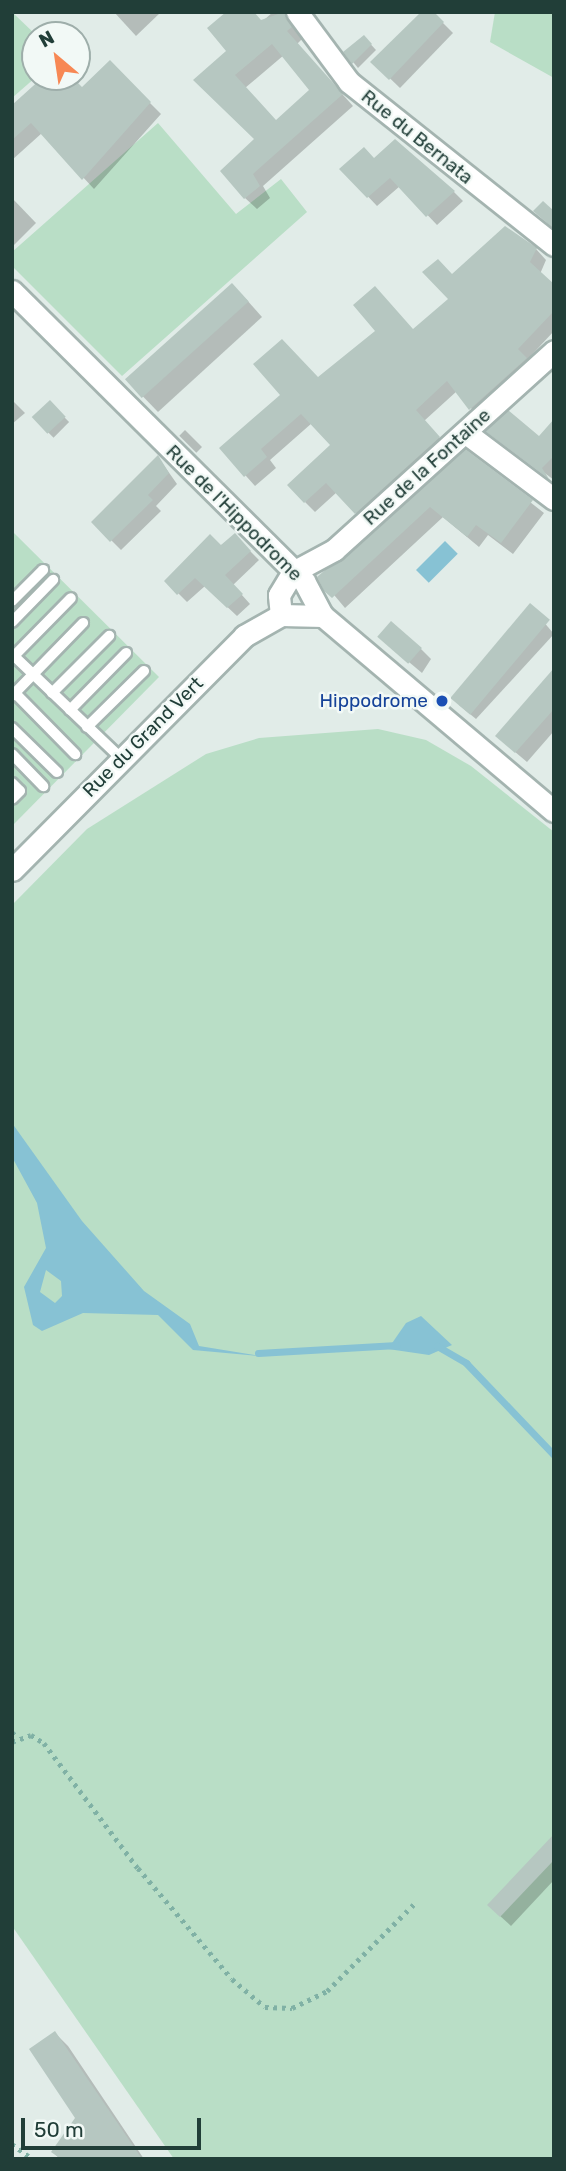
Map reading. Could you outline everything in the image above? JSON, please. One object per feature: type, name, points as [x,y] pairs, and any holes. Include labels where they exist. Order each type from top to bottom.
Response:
[{"type":"street","name":"Rue du Bernata","points":[[297,12],[349,82],[554,246]]},
{"type":"street","name":"Rue de l'Hippodrome","points":[[12,291],[293,572],[313,593],[323,616],[554,811]]},
{"type":"street","name":"Rue de la Fontaine","points":[[293,572],[334,550],[554,351]]},
{"type":"street","points":[[466,433],[554,499]]},
{"type":"street","points":[[293,572],[279,595],[281,615],[323,616]]},
{"type":"street","name":"Rue du Grand Vert","points":[[12,870],[244,636],[281,615]]},
{"type":"lane","points":[[12,601],[43,570]]},
{"type":"lane","points":[[12,622],[53,580]]},
{"type":"lane","points":[[71,598],[13,655],[122,760]]},
{"type":"lane","points":[[75,754],[14,694],[83,623]]},
{"type":"lane","points":[[52,692],[109,636]]},
{"type":"lane","points":[[70,710],[126,653]]},
{"type":"lane","points":[[87,727],[144,671]]},
{"type":"lane","points":[[12,728],[57,772]]},
{"type":"lane","points":[[12,754],[43,786]]},
{"type":"lane","points":[[12,783],[20,791],[12,799]]},
{"type":"path","points":[[12,1732],[17,1737]]},
{"type":"path","points":[[12,1742],[17,1737],[31,1735],[44,1743],[138,1868],[232,1979],[265,2007],[292,2008],[327,1991],[417,1901]]},
{"type":"path","points":[[12,2144],[33,2159]]},
{"type":"green space","points":[[12,12],[21,21],[21,90],[12,98]]},
{"type":"green space","points":[[495,12],[554,12],[554,78],[490,42]]},
{"type":"green space","points":[[158,123],[236,214],[281,179],[307,212],[122,376],[12,266],[12,252]]},
{"type":"green space","points":[[12,531],[159,677],[12,826]]},
{"type":"green space","points":[[378,729],[426,740],[471,766],[554,832],[554,2159],[174,2159],[12,1926],[12,905],[87,829],[206,754],[259,738]]},
{"type":"water","points":[[445,541],[458,554],[429,583],[416,570]]},
{"type":"water","points":[[12,1123],[82,1221],[144,1291],[190,1324],[199,1346],[260,1356],[193,1350],[158,1315],[83,1313],[42,1331],[33,1325],[24,1287],[46,1248],[37,1203],[12,1157]],"holes":[[[46,1270],[61,1281],[62,1296],[55,1303],[40,1292]]]},
{"type":"water","points":[[421,1316],[452,1345],[429,1355],[388,1349],[406,1323]]},
{"type":"building","points":[[226,12],[254,12],[261,20],[284,12],[292,27],[287,31],[343,94],[253,174],[260,186],[244,199],[220,171],[254,139],[193,80],[226,51],[207,28]],"holes":[[[272,44],[309,90],[276,120],[235,75]]]},
{"type":"building","points":[[421,12],[434,12],[444,22],[389,80],[370,62]]},
{"type":"building","points":[[364,35],[372,44],[352,64],[343,52]]},
{"type":"building","points":[[110,60],[151,102],[82,180],[31,123],[12,140],[12,105],[28,91],[91,91],[91,78]]},
{"type":"building","points":[[395,139],[455,191],[426,217],[390,178],[367,198],[339,169],[364,147],[374,158]]},
{"type":"building","points":[[543,201],[554,211],[553,228],[533,211]]},
{"type":"building","points":[[505,226],[537,248],[530,262],[554,284],[554,311],[518,349],[527,358],[469,410],[447,381],[416,410],[440,437],[355,514],[326,483],[304,503],[287,485],[330,445],[301,414],[261,449],[267,457],[244,477],[219,448],[280,395],[253,364],[282,339],[318,377],[375,331],[353,305],[375,286],[413,329],[448,299],[422,272],[438,259],[452,274]]},
{"type":"building","points":[[232,283],[249,302],[142,398],[125,379]]},
{"type":"building","points":[[50,400],[66,417],[47,434],[32,417]]},
{"type":"building","points":[[508,410],[539,436],[554,419],[554,456],[542,468],[549,479],[485,431]]},
{"type":"building","points":[[465,449],[533,500],[501,543],[476,525],[467,537],[430,507],[332,598],[324,591],[317,577]]},
{"type":"building","points":[[158,455],[169,473],[148,495],[153,500],[110,542],[91,522]]},
{"type":"building","points":[[235,533],[251,551],[225,575],[243,594],[227,608],[195,578],[177,595],[164,581],[210,534],[221,545]]},
{"type":"building","points":[[530,603],[550,620],[470,715],[450,698]]},
{"type":"building","points":[[391,621],[422,648],[408,664],[377,637]]},
{"type":"building","points":[[554,668],[554,709],[515,753],[495,736]]},
{"type":"building","points":[[554,1834],[554,1860],[500,1917],[487,1905]]},
{"type":"building","points":[[55,2031],[142,2159],[61,2159],[51,2152],[75,2118],[29,2049]]},
{"type":"waterway","points":[[258,1353],[397,1345]]},
{"type":"waterway","points":[[437,1346],[466,1363],[554,1455]]},
{"type":"place","name":"Hippodrome","points":[[442,701]]}]
